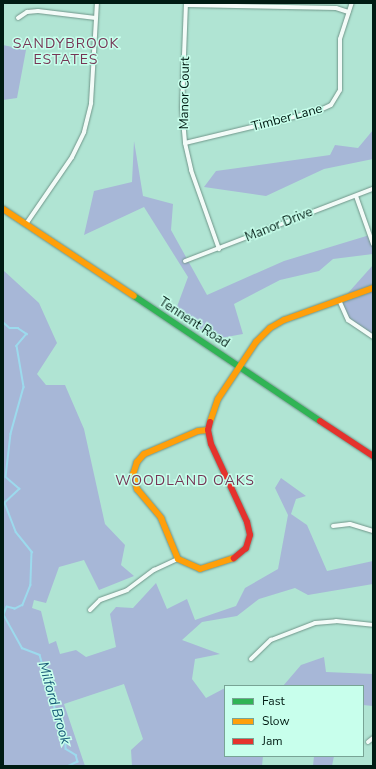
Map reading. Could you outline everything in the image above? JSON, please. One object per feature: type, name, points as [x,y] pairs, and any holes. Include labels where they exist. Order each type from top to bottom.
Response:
[{"type":"street","points":[[26,224],[72,157],[84,132],[91,104],[97,3]]},
{"type":"street","name":"Timber Lane","points":[[185,143],[318,111],[331,105],[340,90],[339,44],[352,3]]},
{"type":"street","points":[[186,4],[336,8],[348,12]]},
{"type":"street","name":"Manor Court","points":[[186,4],[182,108],[185,143],[191,170],[219,249]]},
{"type":"street","points":[[18,18],[27,12],[38,11],[96,18]]},
{"type":"street","name":"Manor Drive","points":[[185,261],[373,190]]},
{"type":"street","points":[[356,196],[373,244]]},
{"type":"street","name":"Tennent Road","points":[[3,209],[373,456]]},
{"type":"street","points":[[208,430],[198,431],[149,451],[139,458],[134,470],[135,484],[161,518],[178,559],[195,568],[211,567],[241,554],[249,538],[247,522],[213,451],[208,430],[215,405],[240,366],[262,336],[274,325],[373,288]]},
{"type":"street","points":[[339,300],[348,320],[373,337]]},
{"type":"street","points":[[333,526],[349,524],[373,530]]},
{"type":"street","points":[[90,610],[100,600],[127,590],[154,570],[178,559]]},
{"type":"street","points":[[251,659],[271,640],[315,623],[336,621],[373,625]]},
{"type":"street","points":[[368,742],[373,738]]},
{"type":"shaded area","points":[[3,45],[26,50],[17,98],[3,100]]},
{"type":"shaded area","points":[[373,130],[373,159],[324,169],[266,196],[204,187],[216,171],[330,155],[335,145],[358,148]]},
{"type":"shaded area","points":[[134,141],[143,196],[173,204],[171,230],[207,295],[284,261],[373,234],[373,254],[333,259],[319,271],[280,280],[234,304],[243,334],[215,339],[175,312],[188,277],[144,207],[84,235],[94,191],[132,182]]},
{"type":"shaded area","points":[[373,265],[373,335],[345,315],[340,302]]},
{"type":"shaded area","points":[[3,270],[39,303],[57,343],[37,374],[46,385],[65,385],[84,429],[105,524],[125,545],[121,565],[134,576],[99,590],[84,560],[59,567],[46,603],[34,600],[32,608],[41,611],[49,644],[56,641],[60,654],[76,650],[86,657],[116,647],[110,614],[116,607],[133,608],[156,583],[167,609],[187,599],[195,620],[236,606],[245,588],[278,569],[288,515],[275,488],[281,478],[306,496],[296,499],[291,514],[307,525],[327,571],[373,561],[373,584],[308,595],[295,588],[259,599],[237,616],[202,622],[182,640],[220,654],[195,659],[192,679],[206,698],[224,689],[224,757],[263,757],[262,766],[132,766],[131,750],[143,739],[124,684],[64,704],[85,766],[3,766]]},
{"type":"shaded area","points":[[324,657],[326,672],[373,674],[373,706],[364,705],[364,685],[284,685],[301,665]]},
{"type":"shaded area","points":[[314,757],[334,757],[332,766],[313,766]]},
{"type":"waterway","name":"Milford Brook","points":[[3,322],[10,328],[18,328],[27,334],[17,346],[24,387],[11,434],[6,477],[20,489],[5,503],[16,532],[32,552],[31,585],[23,605],[15,609],[7,607],[4,615],[22,648],[40,655],[59,722],[66,737],[66,749],[76,755],[78,762],[69,766]]},
{"type":"traffic: fast","points":[[134,296],[320,421]]},
{"type":"traffic: slow","points":[[3,209],[134,296]]},
{"type":"traffic: slow","points":[[210,422],[218,399],[256,342],[270,328],[284,320],[373,288]]},
{"type":"traffic: slow","points":[[208,430],[198,431],[144,454],[137,462],[133,474],[137,489],[161,518],[178,559],[200,569],[234,558]]},
{"type":"traffic: jam","points":[[320,421],[373,456]]},
{"type":"traffic: jam","points":[[210,422],[208,430],[211,444],[247,522],[250,535],[246,548],[234,558]]},
{"type":"district","name":"SANDYBROOK ESTATES","points":[[66,52]]},
{"type":"district","name":"WOODLAND OAKS","points":[[185,481]]}]
